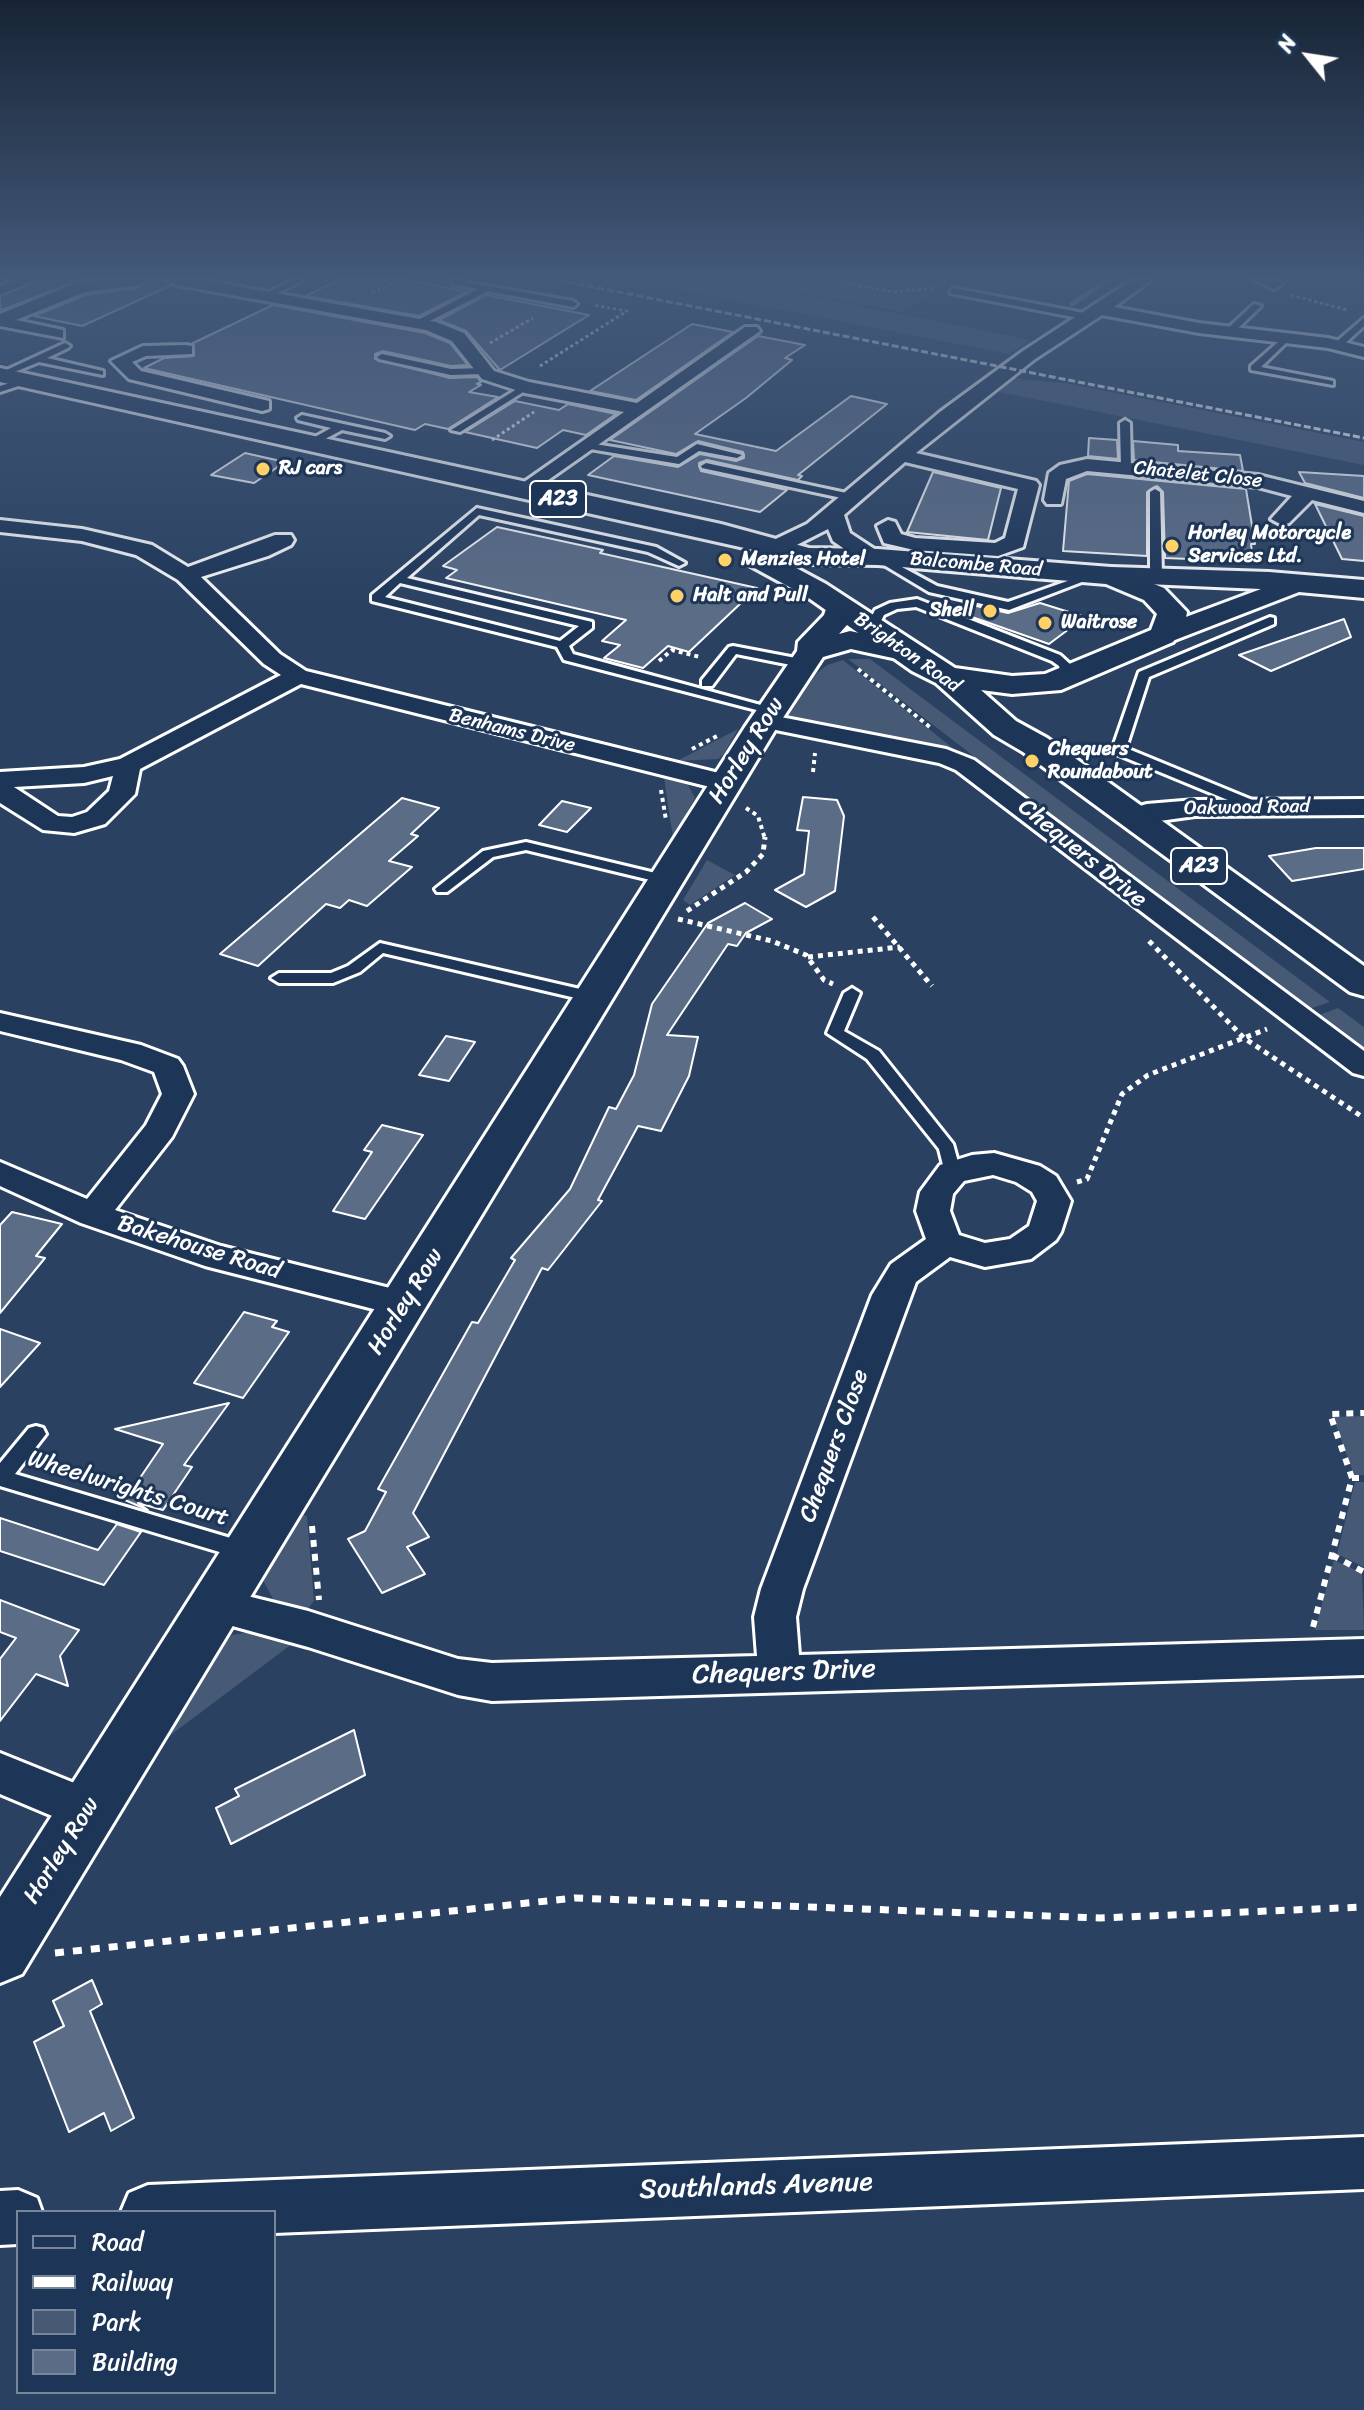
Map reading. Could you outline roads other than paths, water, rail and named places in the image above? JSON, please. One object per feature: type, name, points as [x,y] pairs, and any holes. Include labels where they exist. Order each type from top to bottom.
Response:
[{"type":"main road","name":"A23","points":[[79,392],[654,520],[771,555],[841,559]]},
{"type":"main road","name":"A23","points":[[771,555],[827,598]]},
{"type":"main road","name":"Balcombe Road","points":[[841,559],[874,557],[1103,576],[1156,575],[1254,600]]},
{"type":"main road","points":[[827,598],[814,582],[819,571],[841,559]]},
{"type":"main road","name":"Balcombe Road","points":[[1103,576],[1138,585],[1165,603],[1172,612],[1170,624],[1162,636]]},
{"type":"main road","name":"Balcombe Road","points":[[1059,680],[1254,600],[1308,586],[1362,594]]},
{"type":"main road","name":"Brighton Road","points":[[827,598],[902,651],[947,676],[1005,728],[1035,745],[1364,984]]},
{"type":"main road","name":"Horley Row","points":[[1,1951],[593,997],[663,904],[732,794],[768,716],[813,642],[839,617],[827,598]]},
{"type":"main road","points":[[806,657],[850,640],[902,651]]},
{"type":"main road","name":"A23","points":[[947,676],[1012,685],[1059,680]]},
{"type":"main road","points":[[1035,745],[1033,725],[1038,705],[1059,680]]},
{"type":"street","points":[[109,400],[124,392]]},
{"type":"street","points":[[208,392],[262,405]]},
{"type":"street","points":[[554,392],[640,409]]},
{"type":"street","points":[[524,491],[664,392]]},
{"type":"street","points":[[771,555],[815,529],[900,455],[981,392]]},
{"type":"street","points":[[888,526],[892,538],[914,544],[998,550],[1015,542],[1029,485],[1015,479],[900,455]]},
{"type":"street","name":"Chatelet Close","points":[[1054,500],[1056,477],[1067,469],[1087,465],[1176,476],[1258,481],[1364,507]]},
{"type":"street","points":[[1282,519],[1289,508],[1309,493]]},
{"type":"street","points":[[833,515],[841,536],[874,557]]},
{"type":"street","name":"Benhams Drive","points":[[0,526],[82,535],[144,550],[186,575],[272,659],[298,676],[732,794]]},
{"type":"street","points":[[186,575],[260,551],[283,540]]},
{"type":"street","points":[[128,765],[122,794],[96,818],[74,825],[52,824],[5,795],[0,783],[84,775],[128,765],[298,676]]},
{"type":"street","name":"Chequers Drive","points":[[768,716],[904,747],[965,765],[1008,795],[1125,889],[1364,1066]]},
{"type":"street","name":"Oakwood Road","points":[[1131,817],[1167,810],[1364,807]]},
{"type":"street","points":[[0,1022],[130,1052],[167,1066],[178,1094],[160,1129],[93,1215]]},
{"type":"street","points":[[972,1166],[1010,1167],[1036,1179],[1054,1201],[1051,1222],[1033,1243],[1019,1250],[985,1255],[945,1243],[933,1211],[937,1192],[952,1173],[972,1166]]},
{"type":"street","name":"Bakehouse Road","points":[[0,1173],[93,1215],[217,1257],[405,1304]]},
{"type":"street","name":"Chequers Close","points":[[779,1673],[775,1617],[782,1589],[890,1295],[903,1273],[945,1243]]},
{"type":"street","name":"Chequers Drive","points":[[215,1605],[308,1629],[458,1677],[492,1682],[1364,1657]]},
{"type":"street","points":[[0,1773],[88,1810]]},
{"type":"street","name":"Southlands Avenue","points":[[198,2210],[1364,2163]]},
{"type":"lane","points":[[456,430],[508,392]]},
{"type":"lane","points":[[302,418],[385,436]]},
{"type":"lane","points":[[1125,423],[1126,468]]},
{"type":"lane","points":[[310,444],[340,427]]},
{"type":"lane","points":[[588,446],[679,461],[697,447],[737,455]]},
{"type":"lane","points":[[706,466],[851,497]]},
{"type":"lane","points":[[1155,492],[1156,575]]},
{"type":"lane","points":[[679,563],[652,549],[477,511],[376,598],[562,645],[568,657],[768,716]]},
{"type":"lane","points":[[874,557],[933,589],[1009,606],[1103,576]]},
{"type":"lane","points":[[398,579],[588,625],[562,645]]},
{"type":"lane","points":[[917,603],[933,589]]},
{"type":"lane","points":[[1254,600],[1143,675],[1119,750],[1257,807]]},
{"type":"lane","points":[[872,628],[879,613],[894,606],[917,603],[1056,658],[1065,665],[1059,680]]},
{"type":"lane","points":[[707,683],[733,650],[806,657]]},
{"type":"lane","points":[[442,889],[488,854],[526,846],[663,904]]},
{"type":"lane","points":[[279,978],[333,978],[354,969],[380,948],[593,997]]},
{"type":"lane","points":[[852,993],[835,1033],[873,1055],[947,1148],[952,1173]]},
{"type":"lane","name":"Wheelwrights Court","points":[[36,1434],[0,1478],[248,1552]]},
{"type":"railway","points":[[1132,392],[1364,438]]},
{"type":"place","name":"RJ cars","points":[[263,469]]},
{"type":"place","name":"Horley Motorcycle Services Ltd.","points":[[1172,546]]},
{"type":"place","name":"Menzies Hotel","points":[[725,560]]},
{"type":"place","name":"Halt and Pull","points":[[677,596]]},
{"type":"place","name":"Shell","points":[[990,611]]},
{"type":"place","name":"Waitrose","points":[[1045,623]]},
{"type":"place","name":"Chequers Roundabout","points":[[1032,761]]}]
